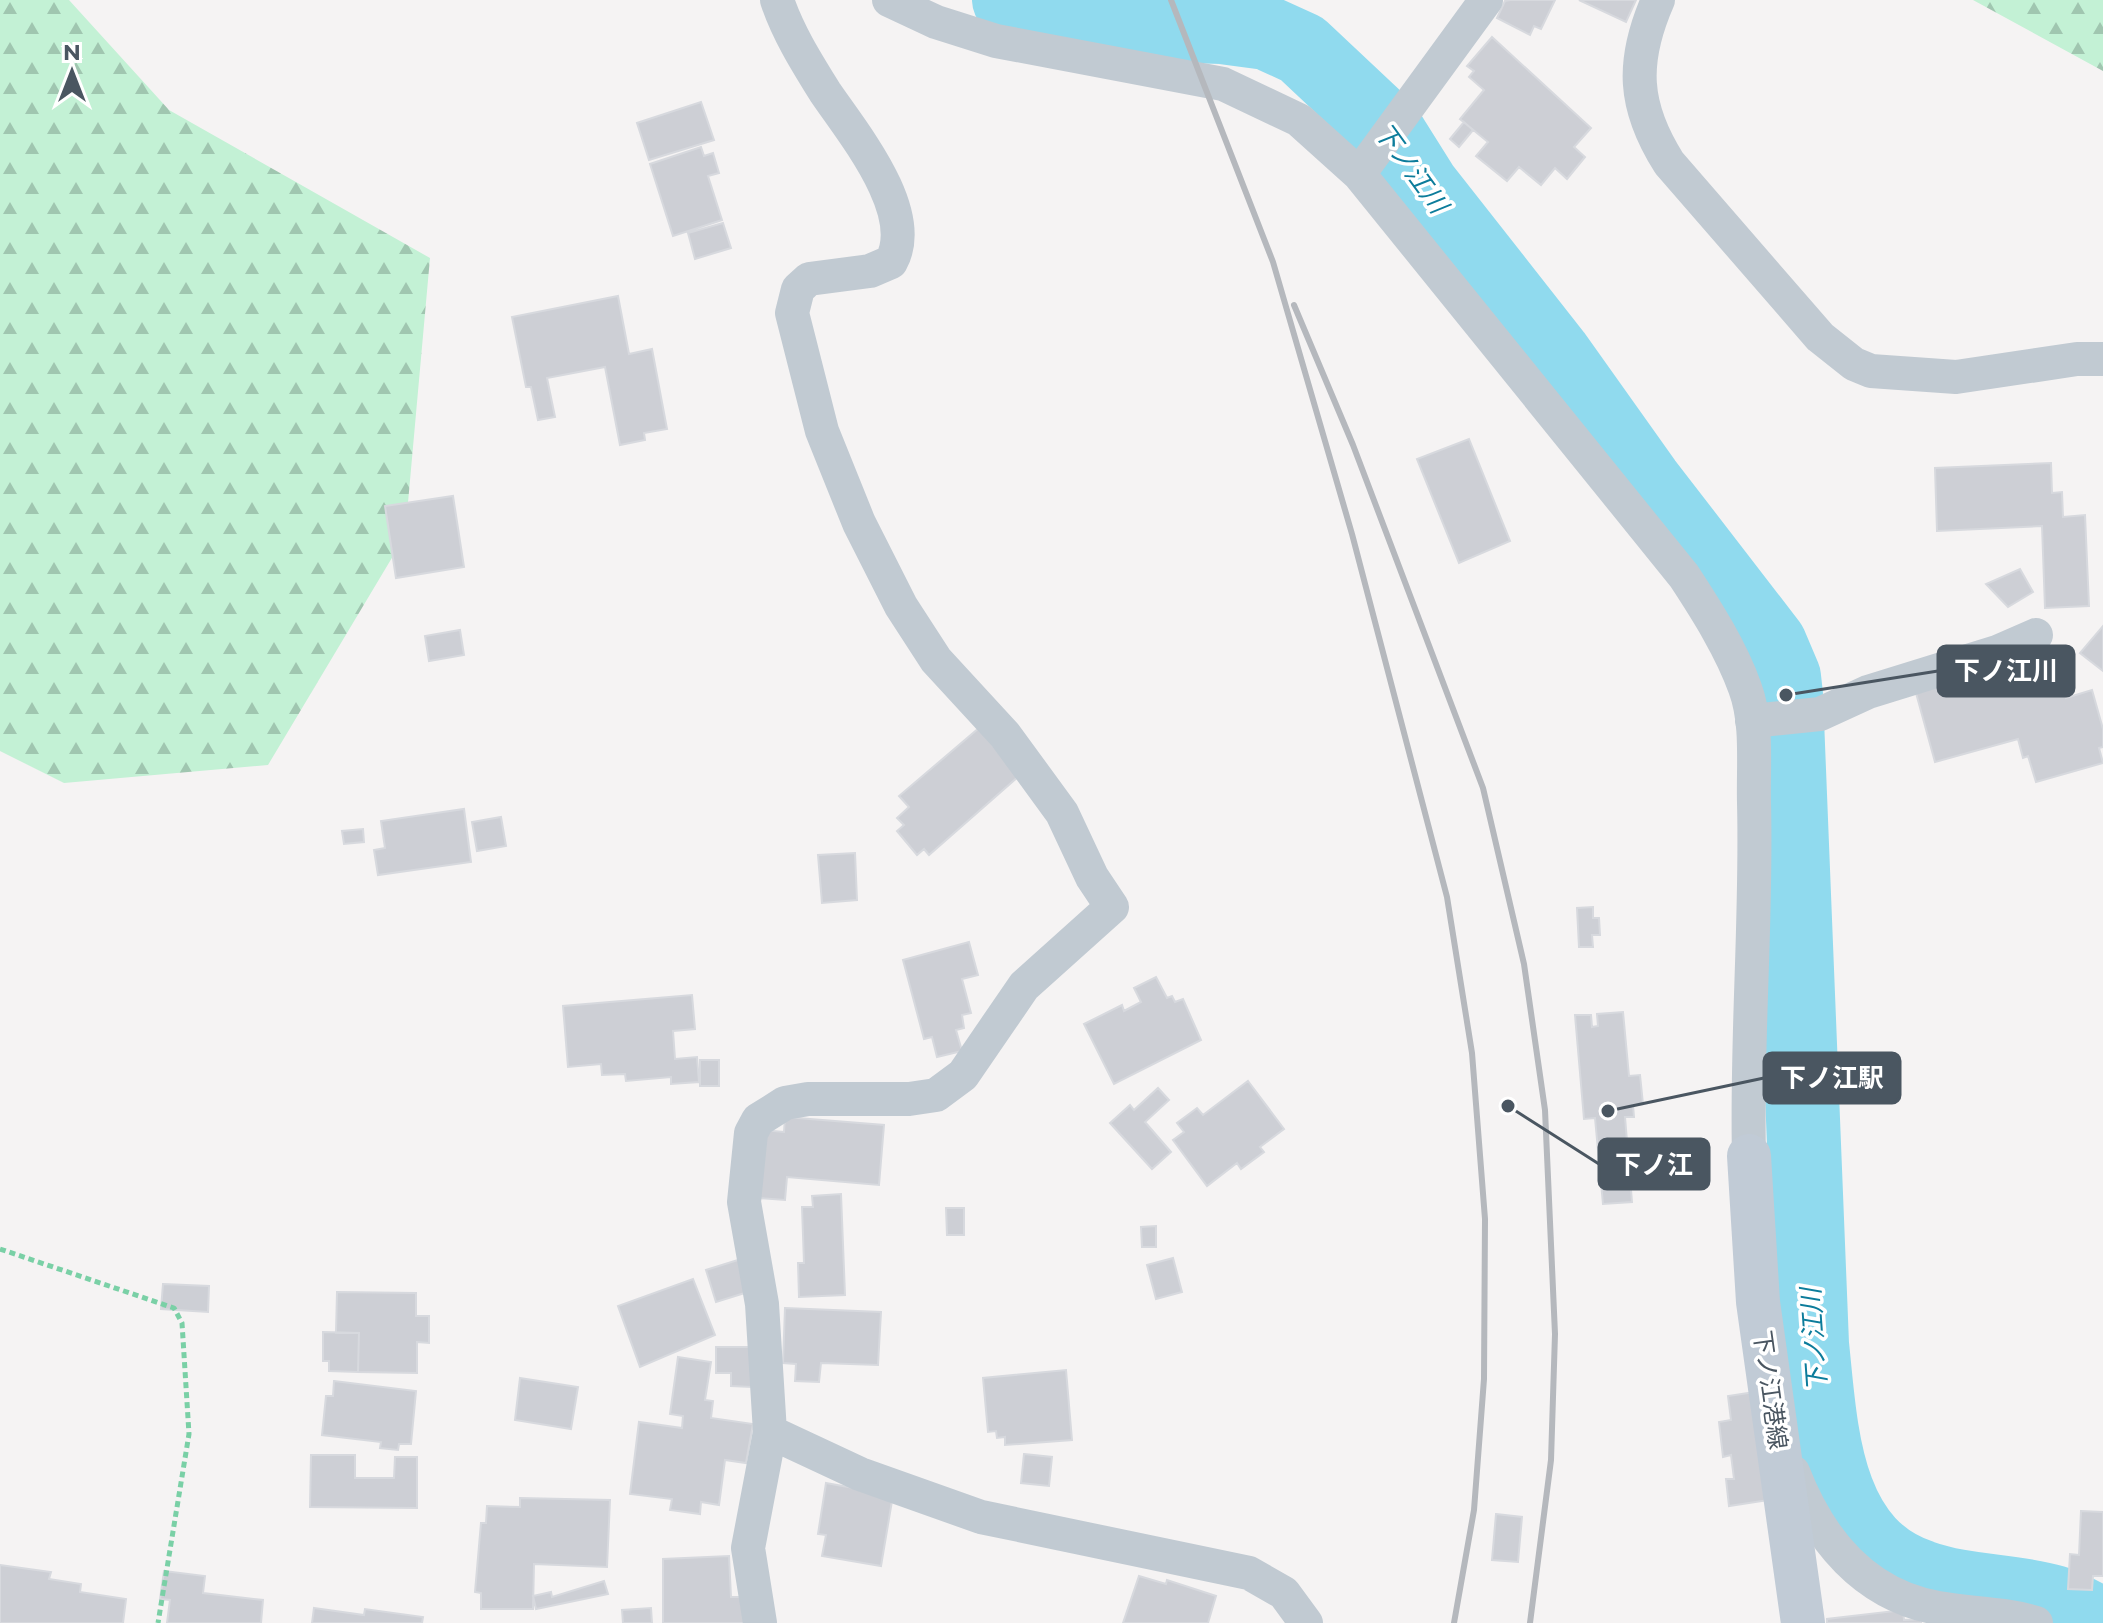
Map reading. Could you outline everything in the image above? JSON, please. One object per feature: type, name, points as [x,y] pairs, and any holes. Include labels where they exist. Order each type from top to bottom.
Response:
[{"type":"main road","name":"下ノ江港線","points":[[1749,1156],[1758,1302],[1803,1623]]},
{"type":"street","points":[[760,1623],[748,1548],[770,1432],[762,1304],[744,1202],[751,1133],[758,1120],[785,1103],[808,1099],[909,1099],[936,1095],[963,1075],[1024,986],[1112,907],[1092,877],[1062,813],[1005,735],[948,677],[901,606],[834,469],[800,352],[792,313],[793,301],[798,289],[809,279],[882,268],[896,253],[897,226],[883,183],[793,37],[777,0]]},
{"type":"street","points":[[889,0],[936,22],[996,41],[1223,84],[1299,120],[1365,166],[1684,576],[1709,615],[1760,721],[1749,1021],[1749,1156]]},
{"type":"street","points":[[1365,166],[1486,0]]},
{"type":"street","points":[[1658,0],[1640,48],[1638,75],[1642,107],[1653,138],[1669,163],[1832,349],[1871,371],[1956,377],[2077,359],[2103,359]]},
{"type":"street","points":[[1760,721],[1810,717],[1868,692],[1997,652],[2036,635]]},
{"type":"street","points":[[1775,1428],[1809,1513],[1857,1570],[1892,1593],[1918,1604],[2036,1623]]},
{"type":"street","points":[[770,1432],[860,1474],[981,1517],[1249,1573],[1284,1593],[1306,1623]]},
{"type":"path","points":[[0,1249],[174,1308],[182,1323],[189,1434],[158,1623]]},
{"type":"green space","points":[[0,0],[69,0],[169,110],[430,258],[405,536],[268,765],[64,783],[0,751]]},
{"type":"green space","points":[[1973,0],[2103,0],[2103,71]]},
{"type":"building","points":[[1555,0],[1541,29],[1534,26],[1530,35],[1497,18],[1505,1]]},
{"type":"building","points":[[1579,0],[1636,0],[1626,22]]},
{"type":"building","points":[[1492,37],[1591,128],[1574,147],[1585,157],[1567,179],[1555,168],[1541,185],[1519,167],[1507,181],[1476,156],[1488,142],[1460,119],[1484,90],[1469,77],[1474,71],[1467,66]]},
{"type":"building","points":[[701,102],[714,140],[649,160],[637,123]]},
{"type":"building","points":[[1464,122],[1473,130],[1459,147],[1450,139]]},
{"type":"building","points":[[701,147],[704,156],[713,153],[719,173],[708,176],[722,220],[673,236],[650,164]]},
{"type":"building","points":[[723,223],[731,248],[695,259],[688,233]]},
{"type":"building","points":[[618,296],[629,354],[652,349],[667,429],[644,433],[645,440],[620,445],[605,367],[547,378],[555,417],[538,420],[531,387],[526,387],[512,317]]},
{"type":"building","points":[[1469,439],[1510,541],[1459,563],[1417,459]]},
{"type":"building","points":[[2051,463],[2052,493],[2062,492],[2063,517],[2085,515],[2089,606],[2045,608],[2042,526],[1937,531],[1935,468]]},
{"type":"building","points":[[453,496],[464,567],[396,578],[385,506]]},
{"type":"building","points":[[2020,569],[2033,592],[2008,607],[1986,584]]},
{"type":"building","points":[[2103,626],[2103,671],[2080,653]]},
{"type":"building","points":[[460,630],[464,655],[429,661],[425,636]]},
{"type":"building","points":[[2052,648],[2066,698],[2092,690],[2103,729],[2103,747],[2099,748],[2103,763],[2036,782],[2028,756],[2023,758],[2018,739],[1935,762],[1916,693],[1954,682],[1956,692],[2026,673],[2022,657]]},
{"type":"building","points":[[979,728],[1019,776],[929,855],[924,849],[917,855],[897,831],[904,825],[897,818],[909,807],[899,796]]},
{"type":"building","points":[[464,809],[471,862],[378,875],[374,850],[385,848],[381,821]]},
{"type":"building","points":[[501,817],[506,846],[477,851],[472,822]]},
{"type":"building","points":[[363,829],[364,842],[344,844],[342,831]]},
{"type":"building","points":[[855,853],[857,900],[822,903],[818,855]]},
{"type":"building","points":[[1593,907],[1593,918],[1599,918],[1600,935],[1592,935],[1593,947],[1579,947],[1577,908]]},
{"type":"building","points":[[969,942],[978,975],[962,979],[971,1013],[962,1015],[964,1028],[956,1030],[962,1051],[937,1057],[932,1037],[924,1039],[903,960]]},
{"type":"building","points":[[1156,977],[1167,998],[1172,996],[1175,1002],[1183,999],[1201,1040],[1114,1084],[1084,1024],[1122,1005],[1124,1011],[1141,1002],[1134,988]]},
{"type":"building","points":[[692,995],[695,1029],[673,1031],[675,1059],[697,1057],[699,1082],[671,1084],[671,1077],[626,1081],[625,1074],[602,1075],[601,1064],[568,1067],[563,1006]]},
{"type":"building","points":[[1623,1012],[1629,1076],[1640,1075],[1643,1104],[1633,1105],[1634,1117],[1625,1117],[1632,1202],[1603,1204],[1595,1118],[1584,1119],[1575,1015],[1591,1015],[1592,1027],[1598,1026],[1597,1014]]},
{"type":"building","points":[[700,1060],[719,1060],[719,1086],[700,1086]]},
{"type":"building","points":[[1248,1081],[1284,1129],[1260,1147],[1264,1152],[1241,1169],[1237,1163],[1207,1186],[1173,1140],[1184,1132],[1177,1123],[1197,1108],[1203,1115]]},
{"type":"building","points":[[1158,1088],[1169,1100],[1145,1122],[1171,1152],[1152,1169],[1110,1123],[1130,1105],[1134,1110]]},
{"type":"building","points":[[785,1117],[884,1125],[879,1185],[787,1177],[785,1200],[757,1198],[762,1130],[784,1132]]},
{"type":"building","points":[[841,1194],[845,1295],[799,1297],[798,1263],[804,1263],[802,1207],[813,1207],[812,1196]]},
{"type":"building","points":[[946,1208],[964,1208],[964,1235],[947,1235]]},
{"type":"building","points":[[1156,1226],[1156,1247],[1142,1247],[1141,1227]]},
{"type":"building","points":[[1173,1258],[1182,1292],[1156,1299],[1147,1265]]},
{"type":"building","points":[[741,1259],[751,1291],[716,1302],[706,1270]]},
{"type":"building","points":[[693,1279],[715,1335],[640,1367],[618,1306]]},
{"type":"building","points":[[163,1284],[209,1286],[208,1312],[161,1309]]},
{"type":"building","points":[[337,1292],[416,1293],[416,1316],[429,1316],[429,1343],[417,1342],[417,1373],[358,1372],[359,1333],[336,1333]]},
{"type":"building","points":[[785,1308],[881,1312],[878,1365],[821,1363],[819,1382],[795,1381],[796,1364],[783,1363]]},
{"type":"building","points":[[323,1332],[359,1333],[358,1372],[329,1371],[329,1361],[323,1361]]},
{"type":"building","points":[[716,1347],[752,1347],[752,1387],[731,1386],[731,1373],[716,1373]]},
{"type":"building","points":[[678,1357],[711,1362],[705,1400],[713,1401],[711,1418],[753,1424],[746,1463],[725,1460],[719,1505],[701,1502],[700,1514],[670,1510],[672,1499],[630,1494],[639,1422],[682,1428],[683,1416],[670,1414]]},
{"type":"building","points":[[1066,1370],[1072,1440],[1005,1445],[1005,1437],[997,1438],[996,1431],[988,1432],[983,1378]]},
{"type":"building","points":[[520,1378],[578,1387],[571,1429],[515,1420]]},
{"type":"building","points":[[334,1381],[416,1391],[411,1444],[399,1444],[398,1450],[380,1448],[381,1442],[322,1435],[326,1396],[333,1396]]},
{"type":"building","points":[[1755,1392],[1769,1500],[1729,1506],[1726,1479],[1734,1479],[1731,1455],[1723,1457],[1719,1422],[1731,1420],[1728,1396]]},
{"type":"building","points":[[1024,1454],[1052,1457],[1049,1486],[1021,1483]]},
{"type":"building","points":[[311,1455],[355,1455],[355,1478],[394,1478],[395,1457],[417,1457],[417,1508],[310,1507]]},
{"type":"building","points":[[826,1483],[893,1495],[881,1566],[822,1556],[826,1535],[818,1534]]},
{"type":"building","points":[[520,1498],[610,1500],[607,1567],[534,1564],[533,1609],[481,1609],[481,1593],[475,1592],[481,1523],[486,1523],[487,1506],[520,1507]]},
{"type":"building","points":[[2081,1511],[2103,1512],[2103,1576],[2093,1576],[2092,1590],[2068,1589],[2070,1554],[2079,1555]]},
{"type":"building","points":[[1496,1514],[1522,1517],[1518,1562],[1492,1560]]},
{"type":"building","points":[[729,1556],[731,1597],[744,1597],[745,1623],[663,1623],[663,1559]]},
{"type":"building","points":[[0,1565],[51,1572],[49,1579],[81,1584],[80,1592],[126,1599],[123,1623],[0,1623]]},
{"type":"building","points":[[164,1571],[205,1576],[203,1593],[263,1600],[261,1623],[167,1623],[170,1600],[160,1599]]},
{"type":"building","points":[[1139,1576],[1166,1584],[1167,1580],[1216,1596],[1208,1623],[1123,1623]]},
{"type":"building","points":[[604,1581],[608,1594],[536,1609],[533,1596],[551,1592],[552,1597]]},
{"type":"building","points":[[314,1608],[364,1615],[365,1609],[423,1617],[422,1623],[312,1623]]},
{"type":"building","points":[[651,1608],[652,1623],[623,1623],[622,1610]]},
{"type":"building","points":[[1903,1610],[1904,1620],[1921,1619],[1921,1623],[1827,1623],[1827,1619]]},
{"type":"waterway","name":"下ノ江川","points":[[1009,0],[1068,22],[1222,27],[1267,33],[1302,49],[1385,127],[1422,186],[1554,354],[1645,482],[1770,644],[1784,677],[1786,695],[1812,1344],[1819,1412],[1834,1481],[1847,1512],[1865,1539],[1890,1561],[1938,1582],[2054,1602],[2099,1623]]},
{"type":"railway","points":[[1171,0],[1273,262],[1352,534],[1447,897],[1472,1053],[1485,1219],[1484,1379],[1474,1510],[1454,1623]]},
{"type":"railway","points":[[1294,305],[1353,445],[1483,788],[1524,964],[1545,1110],[1555,1334],[1551,1460],[1530,1623]]},
{"type":"place","name":"下ノ江川","points":[[1786,695]]},
{"type":"place","name":"下ノ江","points":[[1508,1106]]},
{"type":"place","name":"下ノ江駅","points":[[1608,1111]]}]
